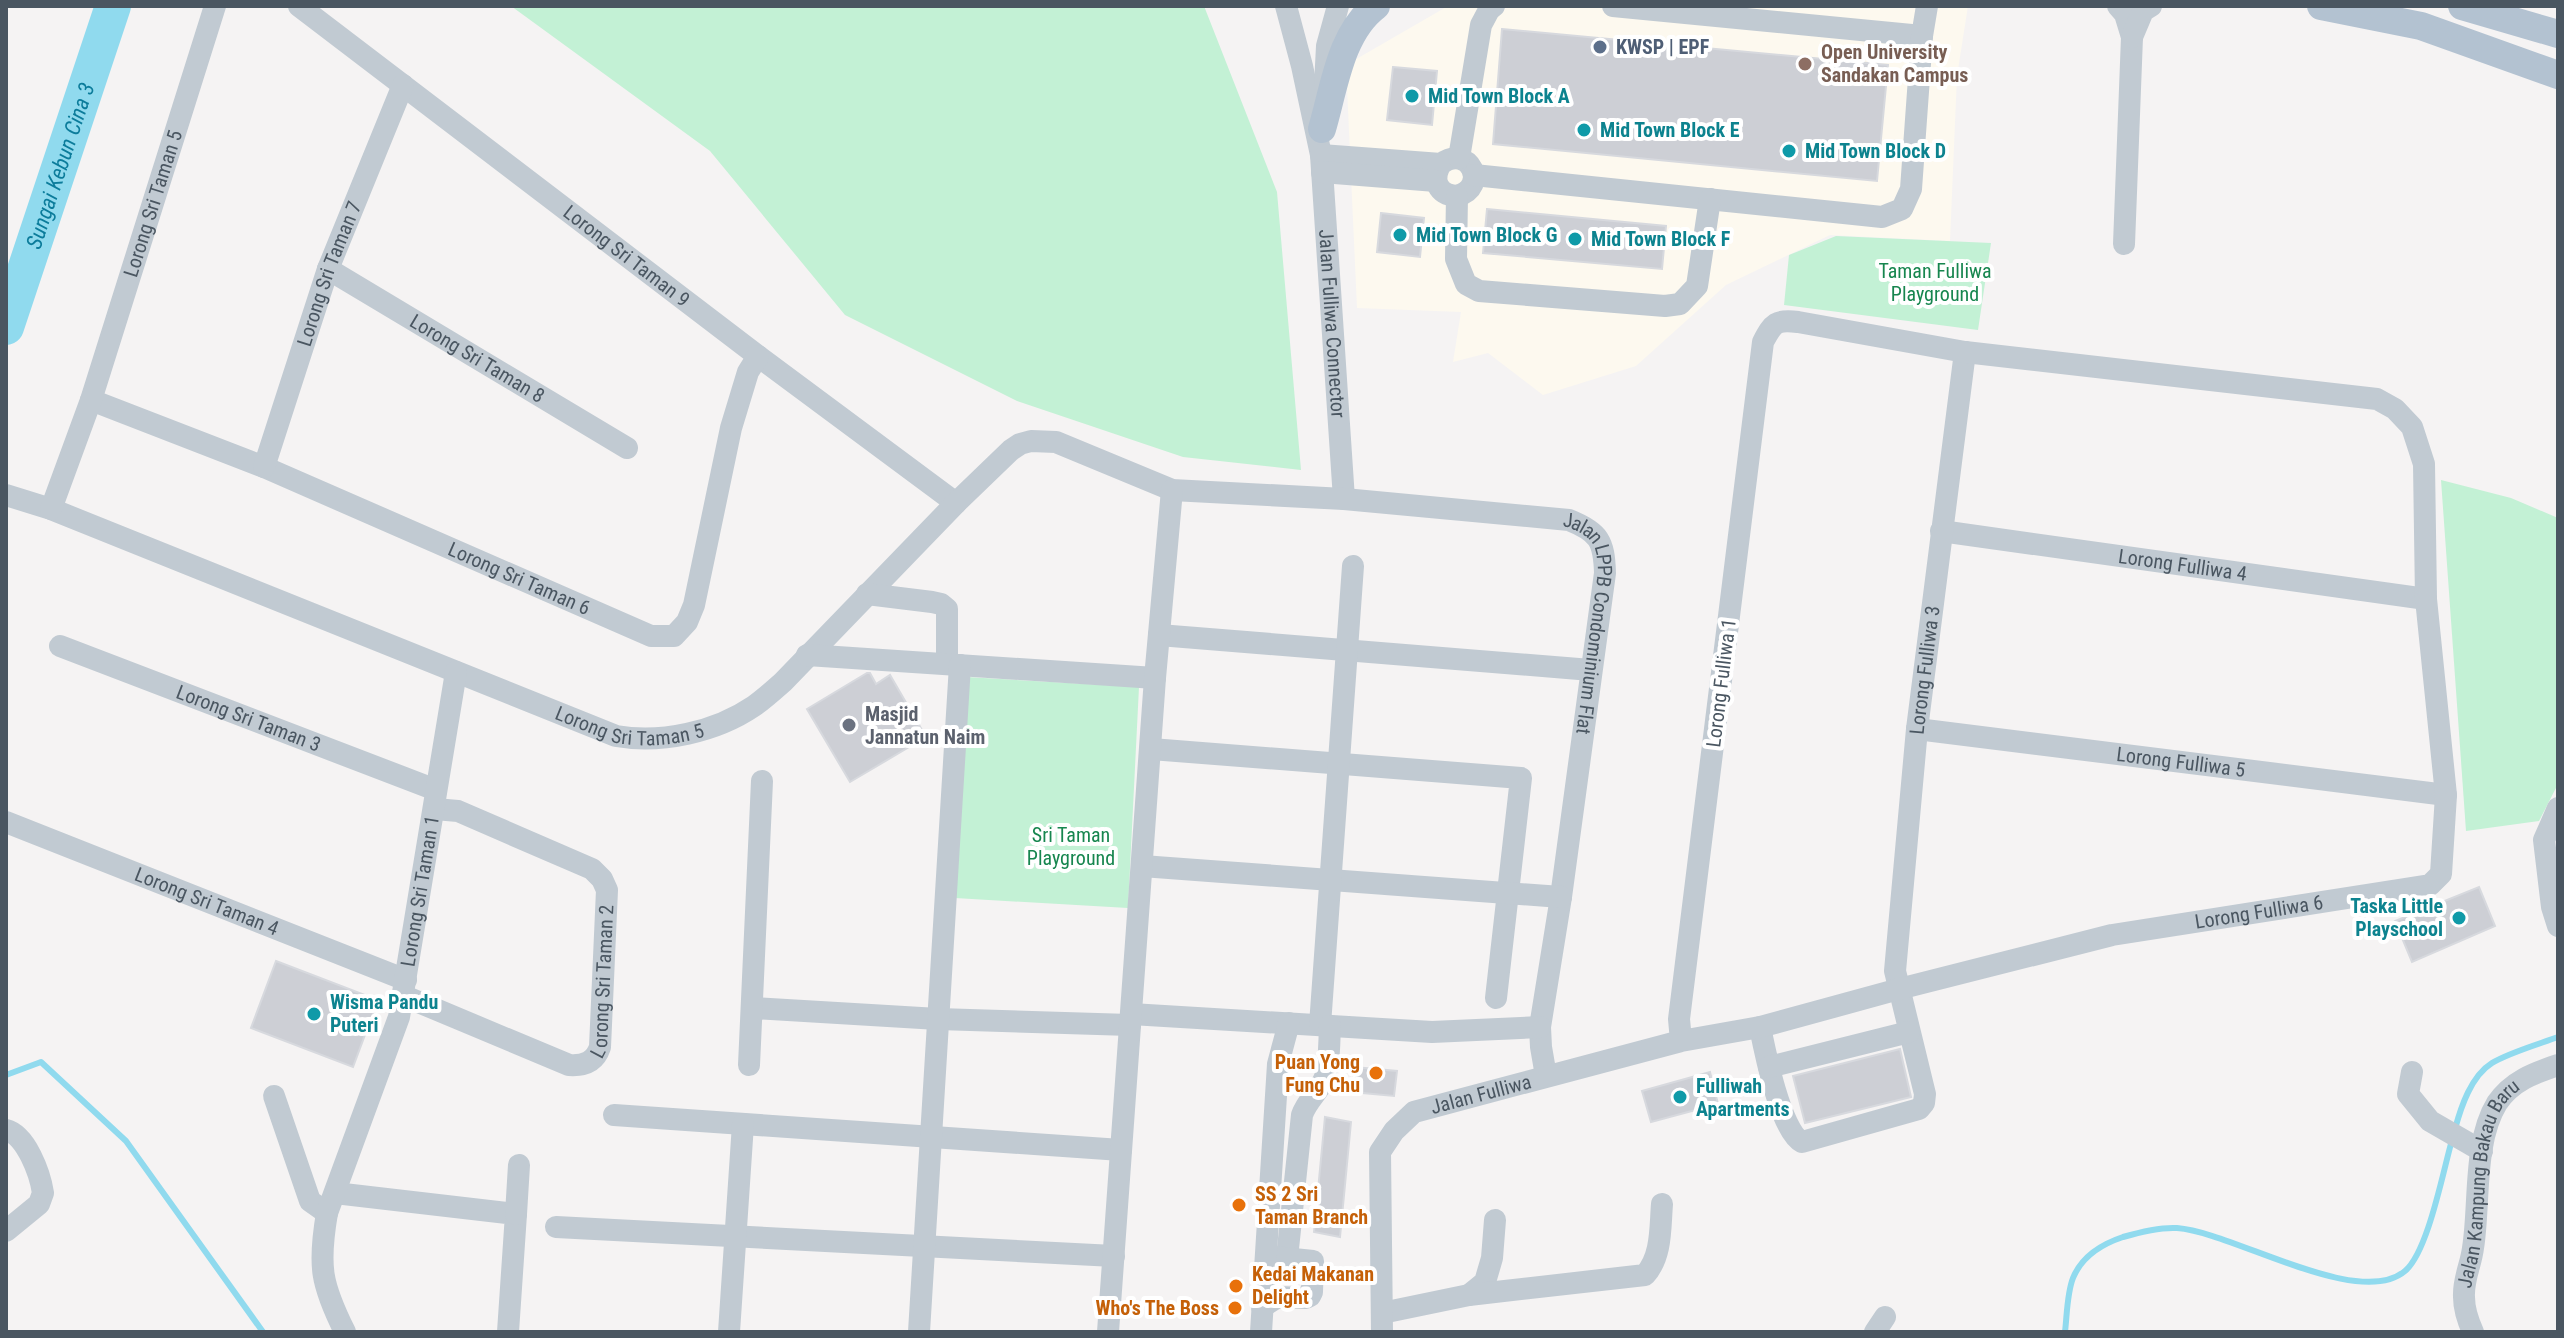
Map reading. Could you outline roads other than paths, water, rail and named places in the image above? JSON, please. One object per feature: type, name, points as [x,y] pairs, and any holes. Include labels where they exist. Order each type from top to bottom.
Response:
[{"type":"main road","points":[[1321,152],[1345,49],[1357,25],[1376,6]]},
{"type":"main road","points":[[2321,6],[2421,26],[2558,75]]},
{"type":"main road","points":[[2462,6],[2558,34]]},
{"type":"street","name":"Lorong Sri Taman 5","points":[[91,400],[215,6]]},
{"type":"street","name":"Lorong Sri Taman 9","points":[[299,6],[956,503]]},
{"type":"street","name":"Jalan Fulliwa Connector","points":[[1286,6],[1321,152]]},
{"type":"street","name":"Jalan Fulliwa Connector","points":[[1338,6],[1327,46],[1321,152],[1344,499]]},
{"type":"street","points":[[1321,152],[1445,168],[1469,164],[1474,175],[1472,187],[1463,195],[1441,191],[1445,168],[1481,25],[1494,6]]},
{"type":"street","points":[[1613,6],[1922,36]]},
{"type":"street","points":[[1474,175],[1882,217],[1902,209],[1911,189],[1927,6]]},
{"type":"street","points":[[2118,6],[2125,14],[2132,37],[2124,244]]},
{"type":"street","points":[[2132,37],[2143,11],[2151,6]]},
{"type":"street","name":"Lorong Sri Taman 7","points":[[264,467],[328,269],[403,85]]},
{"type":"street","points":[[1457,196],[1456,259],[1466,284],[1479,291],[1665,306],[1680,304],[1697,286],[1710,199]]},
{"type":"street","name":"Lorong Sri Taman 8","points":[[328,269],[627,448]]},
{"type":"street","name":"Lorong Fulliwa 1","points":[[1681,1041],[1679,1019],[1763,342],[1771,326],[1784,320],[1965,352]]},
{"type":"street","name":"Lorong Fulliwa 6","points":[[1681,1041],[1760,1027],[2112,935],[2430,885],[2441,874],[2446,795],[2426,599],[2424,464],[2412,427],[2395,409],[2377,399],[1965,352]]},
{"type":"street","name":"Lorong Fulliwa 3","points":[[1769,1067],[1790,1133],[1802,1142],[1919,1109],[1924,1103],[1925,1094],[1895,971],[1917,729],[1965,352]]},
{"type":"street","name":"Lorong Sri Taman 6","points":[[91,400],[264,467],[651,636],[674,636],[687,622],[694,605],[731,428],[748,372],[758,356]]},
{"type":"street","points":[[51,509],[91,400]]},
{"type":"street","name":"Lorong Sri Taman 5","points":[[6,495],[51,509],[616,736],[653,740],[692,733],[753,707],[783,682],[956,503],[1020,444],[1043,440],[1056,442],[1172,490]]},
{"type":"street","points":[[1108,1332],[1155,678],[1172,490]]},
{"type":"street","name":"Jalan LPPB Condominium Flat","points":[[1172,490],[1344,499],[1569,520],[1590,528],[1599,540],[1604,554],[1605,573],[1540,1027],[1546,1076]]},
{"type":"street","name":"Lorong Fulliwa 4","points":[[1941,531],[2426,599]]},
{"type":"street","points":[[1261,1332],[1262,1307],[1277,1257],[1302,1115],[1306,1103],[1325,1075],[1330,880],[1353,566]]},
{"type":"street","points":[[867,594],[941,604],[947,609],[954,665],[938,1019],[919,1332]]},
{"type":"street","points":[[1159,635],[1591,670]]},
{"type":"street","name":"Lorong Sri Taman 3","points":[[60,646],[436,800]]},
{"type":"street","points":[[807,655],[1155,678]]},
{"type":"street","name":"Lorong Sri Taman 1","points":[[345,1332],[327,1290],[321,1265],[331,1203],[399,1017],[456,672]]},
{"type":"street","name":"Lorong Fulliwa 5","points":[[1917,729],[2446,795]]},
{"type":"street","points":[[1151,749],[1521,778],[1496,998]]},
{"type":"street","points":[[749,1065],[762,781]]},
{"type":"street","name":"Lorong Sri Taman 2","points":[[405,988],[569,1065],[579,1066],[597,1057],[607,890],[602,879],[592,869],[436,800]]},
{"type":"street","points":[[2558,808],[2544,840],[2552,907],[2558,926]]},
{"type":"street","name":"Lorong Sri Taman 4","points":[[6,822],[405,988]]},
{"type":"street","points":[[1142,866],[1561,897]]},
{"type":"street","points":[[752,1008],[938,1019],[1289,1023],[1432,1032],[1540,1027]]},
{"type":"street","points":[[1277,1257],[1278,1064],[1289,1023]]},
{"type":"street","points":[[1760,1027],[1769,1067],[1909,1032]]},
{"type":"street","name":"Jalan Fulliwa","points":[[1382,1322],[1380,1152],[1394,1131],[1414,1112],[1681,1041]]},
{"type":"street","name":"Jalan Kampung Bakau Baru","points":[[2473,1332],[2466,1314],[2464,1285],[2473,1250],[2482,1151],[2489,1121],[2512,1085],[2531,1074],[2558,1065]]},
{"type":"street","points":[[2412,1072],[2408,1094],[2430,1121],[2482,1151]]},
{"type":"street","points":[[274,1096],[310,1201],[516,1214]]},
{"type":"street","points":[[614,1115],[1121,1150]]},
{"type":"street","points":[[729,1332],[743,1124]]},
{"type":"street","points":[[6,1130],[22,1139],[43,1193],[39,1204],[6,1231]]},
{"type":"street","points":[[508,1332],[519,1165]]},
{"type":"street","points":[[1382,1322],[1469,1295],[1645,1275],[1658,1252],[1662,1204]]},
{"type":"street","points":[[1469,1295],[1485,1282],[1492,1258],[1495,1220]]},
{"type":"street","points":[[556,1227],[1114,1256]]},
{"type":"street","points":[[1262,1307],[1278,1297],[1310,1296],[1314,1279],[1313,1261],[1277,1257]]},
{"type":"waterway","name":"Sungai Kebun Cina 3","points":[[6,327],[113,6]]},
{"type":"waterway","points":[[2455,1129],[2468,1093],[2485,1069],[2506,1056],[2558,1037]]},
{"type":"waterway","points":[[6,1075],[41,1062],[126,1141],[263,1332]]},
{"type":"waterway","points":[[2065,1332],[2071,1284],[2082,1263],[2108,1243],[2150,1230],[2177,1228],[2201,1233],[2327,1276],[2358,1281],[2384,1281],[2405,1271],[2421,1247],[2428,1229],[2452,1140]]},
{"type":"place","name":"KWSP | EPF","points":[[1600,47]]},
{"type":"place","name":"Open University Sandakan Campus","points":[[1805,64]]},
{"type":"place","name":"Mid Town Block A","points":[[1412,96]]},
{"type":"place","name":"Mid Town Block E","points":[[1584,130]]},
{"type":"place","name":"Mid Town Block D","points":[[1789,151]]},
{"type":"place","name":"Mid Town Block G","points":[[1400,235]]},
{"type":"place","name":"Mid Town Block F","points":[[1575,239]]},
{"type":"place","name":"Masjid Jannatun Naim","points":[[849,725]]},
{"type":"place","name":"Taska Little Playschool","points":[[2459,918]]},
{"type":"place","name":"Wisma Pandu Puteri","points":[[314,1014]]},
{"type":"place","name":"Puan Yong Fung Chu","points":[[1376,1073]]},
{"type":"place","name":"Fulliwah Apartments","points":[[1680,1097]]},
{"type":"place","name":"SS 2 Sri Taman Branch","points":[[1239,1205]]},
{"type":"place","name":"Kedai Makanan Delight","points":[[1236,1286]]},
{"type":"place","name":"Who's The Boss","points":[[1235,1308]]},
{"type":"park label","name":"Taman Fulliwa Playground","points":[[1935,282]]},
{"type":"park label","name":"Sri Taman Playground","points":[[1071,846]]}]
